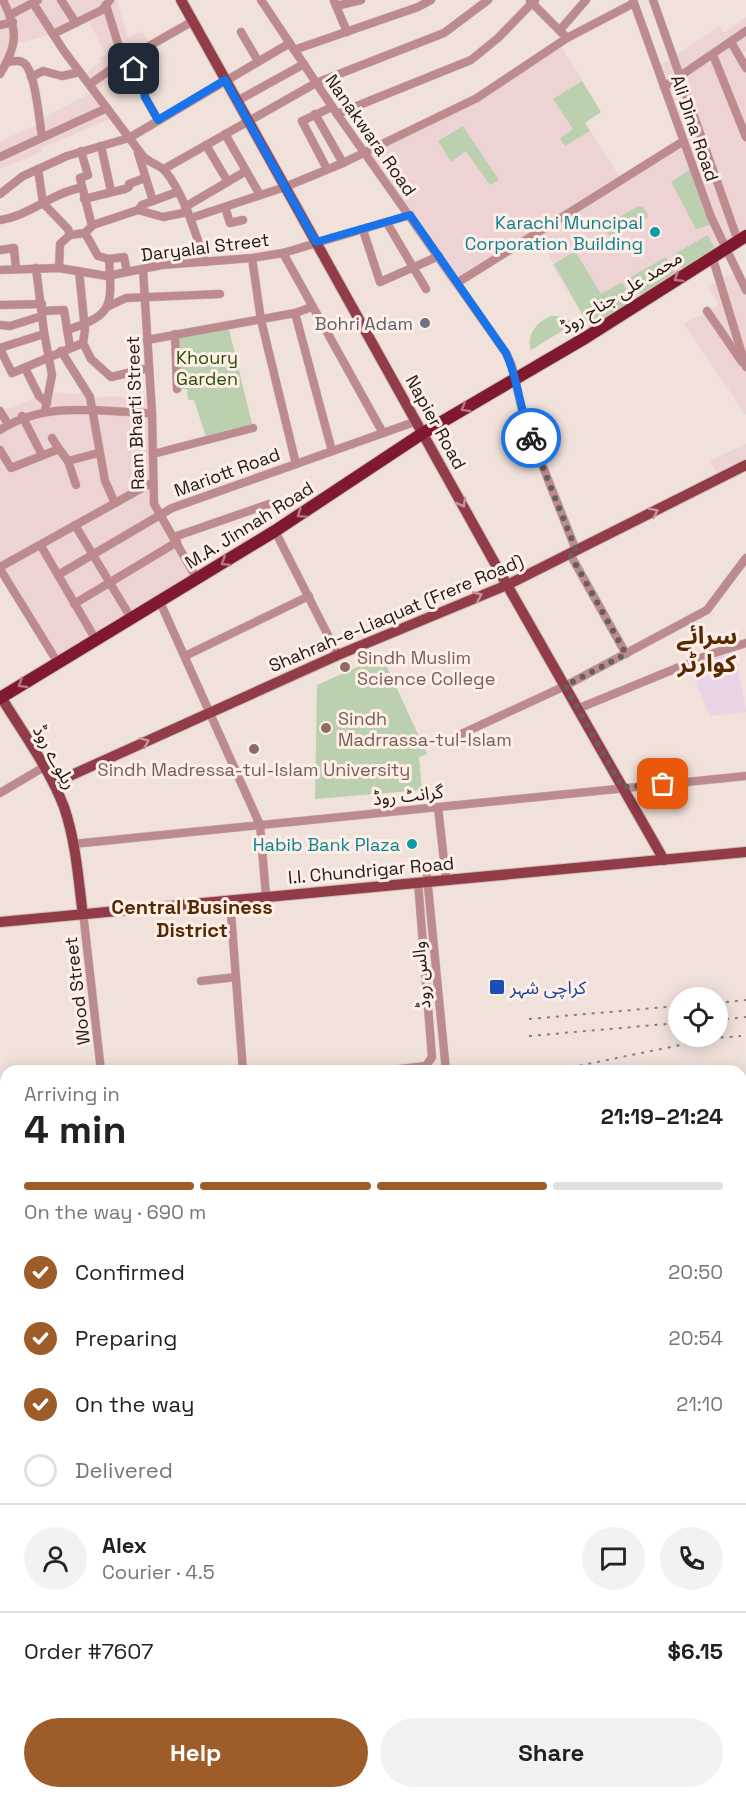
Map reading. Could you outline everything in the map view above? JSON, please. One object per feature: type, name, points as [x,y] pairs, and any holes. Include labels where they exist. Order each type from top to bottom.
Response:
[{"type":"highway","name":"محمد علی جناح روڈ","points":[[515,377],[585,338],[742,238]]},
{"type":"highway","name":"M.A. Jinnah Road","points":[[1,698],[275,531],[423,433],[515,377]]},
{"type":"main road","name":"Napier Road","points":[[181,0],[507,585],[663,857]]},
{"type":"main road","name":"Shahrah-e-Liaquat (Frere Road)","points":[[54,783],[338,655],[507,585],[746,465]]},
{"type":"main road","name":"ریلوے روڈ","points":[[1,698],[54,783],[67,816],[83,911]]},
{"type":"main road","name":"I.I. Chundrigar Road","points":[[0,921],[746,847]]},
{"type":"main road","name":"I.I. Chundrigar Road","points":[[663,857],[746,852]]},
{"type":"main road","name":"I.I. Chundrigar Road","points":[[0,915],[230,900],[265,894]]},
{"type":"street","points":[[0,74],[15,45],[11,18],[3,0]]},
{"type":"street","points":[[61,0],[76,23]]},
{"type":"street","name":"Nanakwara Road","points":[[261,0],[332,107],[506,353],[515,377],[524,419],[573,552],[626,654]]},
{"type":"street","points":[[347,32],[335,4],[361,0]]},
{"type":"street","points":[[0,194],[23,176],[38,169],[81,151],[129,138],[258,61],[292,47],[347,32],[431,0]]},
{"type":"street","points":[[164,169],[316,83],[444,33],[488,0]]},
{"type":"street","points":[[560,30],[586,0]]},
{"type":"street","points":[[653,0],[679,78],[742,238]]},
{"type":"street","points":[[0,26],[35,1],[80,72],[137,149],[147,161],[164,169],[188,212],[205,262]]},
{"type":"street","points":[[337,114],[471,60],[498,38],[533,1],[567,38]]},
{"type":"street","points":[[138,210],[163,217],[225,207],[285,187],[343,163],[477,98],[567,38],[634,2]]},
{"type":"street","name":"Ali Dina Road","points":[[634,2],[711,217],[735,262],[746,290]]},
{"type":"street","points":[[54,34],[108,3],[120,50],[142,79],[145,97],[158,120]]},
{"type":"street","points":[[90,84],[193,21]]},
{"type":"street","points":[[664,87],[746,31]]},
{"type":"street","points":[[241,32],[258,61]]},
{"type":"street","points":[[730,42],[746,68]]},
{"type":"street","points":[[713,55],[746,137]]},
{"type":"street","points":[[8,62],[18,60],[26,65],[31,77],[42,136]]},
{"type":"street","points":[[237,101],[304,64]]},
{"type":"street","points":[[31,77],[43,71],[60,79],[80,72]]},
{"type":"street","points":[[327,169],[303,121],[332,107]]},
{"type":"street","points":[[0,157],[107,108]]},
{"type":"street","points":[[315,114],[343,163]]},
{"type":"street","points":[[225,134],[260,195]]},
{"type":"street","points":[[457,283],[682,141]]},
{"type":"street","points":[[206,145],[228,182]]},
{"type":"street","points":[[101,146],[111,191]]},
{"type":"street","points":[[137,149],[153,201]]},
{"type":"street","points":[[81,151],[88,175],[80,178],[80,188],[92,226]]},
{"type":"street","points":[[38,169],[43,203],[69,229],[70,235]]},
{"type":"street","points":[[188,212],[246,171]]},
{"type":"street","points":[[84,198],[125,189],[129,187],[129,184],[145,178]]},
{"type":"street","points":[[0,220],[43,203],[68,190],[80,188]]},
{"type":"street","points":[[59,268],[60,244],[70,235],[85,233],[92,226],[138,210],[153,201],[177,192]]},
{"type":"street","points":[[225,207],[230,223],[243,220]]},
{"type":"street","name":"Daryalal Street","points":[[1,270],[59,268],[110,275],[162,265],[252,258],[283,253],[410,215]]},
{"type":"street","points":[[387,223],[426,289]]},
{"type":"street","points":[[363,230],[380,282],[439,256]]},
{"type":"street","points":[[85,233],[94,252],[109,259],[124,257],[127,272]]},
{"type":"street","points":[[0,250],[14,248],[16,269]]},
{"type":"street","points":[[283,253],[383,433]]},
{"type":"street","points":[[712,256],[746,368]]},
{"type":"street","points":[[252,258],[261,320],[296,464]]},
{"type":"street","points":[[108,306],[109,259]]},
{"type":"street","points":[[0,260],[1,270]]},
{"type":"street","points":[[735,262],[746,268]]},
{"type":"street","points":[[36,268],[52,380],[46,407]]},
{"type":"street","name":"Ram Bharti Street","points":[[143,270],[152,413],[154,504],[197,579]]},
{"type":"street","points":[[79,271],[84,324],[83,343],[91,359],[111,377],[149,368]]},
{"type":"street","points":[[67,330],[96,319],[108,306],[126,298],[220,294]]},
{"type":"street","points":[[0,305],[64,310],[70,347]]},
{"type":"street","points":[[147,340],[261,320],[312,307]]},
{"type":"street","points":[[0,325],[10,326],[42,310]]},
{"type":"street","points":[[707,311],[746,368]]},
{"type":"street","points":[[295,313],[332,451]]},
{"type":"street","points":[[44,334],[0,348],[12,373],[83,343]]},
{"type":"street","points":[[175,334],[177,389]]},
{"type":"street","points":[[62,351],[90,397],[98,453],[105,481],[115,503]]},
{"type":"street","points":[[25,368],[46,407]]},
{"type":"street","points":[[0,430],[22,416],[46,407],[152,413]]},
{"type":"street","points":[[0,411],[8,424]]},
{"type":"street","points":[[22,416],[42,455]]},
{"type":"street","name":"Mariott Road","points":[[58,575],[160,514],[417,421]]},
{"type":"street","points":[[153,454],[252,428]]},
{"type":"street","points":[[52,438],[76,485]]},
{"type":"street","points":[[0,450],[10,468],[58,449]]},
{"type":"street","points":[[66,465],[98,453]]},
{"type":"street","points":[[58,663],[0,568],[153,482]]},
{"type":"street","points":[[74,604],[176,539],[269,504]]},
{"type":"street","points":[[75,525],[131,618]]},
{"type":"street","points":[[275,531],[338,655]]},
{"type":"street","points":[[40,546],[96,640]]},
{"type":"street","points":[[456,736],[565,686],[707,610],[746,558]]},
{"type":"street","points":[[185,656],[309,596]]},
{"type":"street","points":[[160,602],[260,825],[265,894]]},
{"type":"street","points":[[577,709],[711,654],[746,643]]},
{"type":"street","points":[[0,793],[44,767]]},
{"type":"street","name":"گرانٹ روڈ","points":[[73,844],[746,776]]},
{"type":"street","points":[[438,807],[445,877]]},
{"type":"street","points":[[424,880],[432,1057],[427,1065]]},
{"type":"street","name":"والس روڈ","points":[[424,880],[429,896],[445,1065]]},
{"type":"street","points":[[230,900],[243,1065]]},
{"type":"street","name":"Wood Street","points":[[83,911],[100,1065]]},
{"type":"street","points":[[201,981],[236,977]]},
{"type":"shaded area","points":[[0,0],[117,0],[128,37],[142,31],[156,55],[147,60],[154,73],[133,84],[124,71],[95,91],[114,117],[41,148],[42,152],[0,169],[0,141],[40,124],[39,120],[94,91],[83,76],[100,62],[99,58],[106,55],[87,18],[53,34],[15,44],[0,70]]},
{"type":"shaded area","points":[[746,17],[746,51],[739,56],[746,68],[746,236],[727,247],[658,67],[720,26],[723,33]]},
{"type":"shaded area","points":[[560,44],[601,112],[585,123],[621,179],[682,142],[721,251],[593,333],[552,265],[554,264],[536,233],[452,287],[363,153],[477,98]]},
{"type":"shaded area","points":[[739,270],[746,294],[746,415],[684,324],[718,305],[708,286]]},
{"type":"shaded area","points":[[49,393],[88,394],[90,397],[151,396],[154,504],[197,579],[58,663],[0,570],[0,411]]},
{"type":"shaded area","points":[[746,444],[746,465],[720,478],[710,461]]},
{"type":"shaded area","points":[[734,647],[746,712],[710,716],[688,663]]},
{"type":"green space","points":[[582,81],[601,112],[585,123],[590,131],[565,146],[560,138],[573,129],[553,99]]},
{"type":"green space","points":[[463,126],[499,180],[490,185],[466,151],[451,162],[438,141]]},
{"type":"green space","points":[[691,169],[711,225],[696,229],[671,182]]},
{"type":"green space","points":[[639,206],[643,207],[648,215],[647,218],[610,237],[605,227],[607,224]]},
{"type":"green space","points":[[708,235],[717,253],[685,273],[673,255]]},
{"type":"green space","points":[[575,251],[601,294],[622,282],[636,305],[593,333],[554,264]]},
{"type":"green space","points":[[666,257],[678,278],[644,300],[629,278]]},
{"type":"green space","points":[[551,316],[561,316],[575,323],[531,350],[531,334],[541,322]]},
{"type":"green space","name":"Khoury Garden","points":[[228,325],[253,428],[207,440],[194,400],[188,400],[187,389],[177,389],[175,334]]},
{"type":"green space","points":[[382,656],[427,754],[419,757],[422,790],[315,799],[317,685]]},
{"type":"railway","points":[[728,1002],[746,1000]]},
{"type":"railway","points":[[529,1019],[668,1007]]},
{"type":"railway","points":[[728,1019],[746,1017]]},
{"type":"railway","points":[[529,1036],[668,1024]]},
{"type":"railway","points":[[582,1065],[715,1038],[741,1036]]},
{"type":"way so far","points":[[531,438],[576,550],[570,554],[626,654],[565,686],[622,787],[663,784]]},
{"type":"place","name":"Karachi Muncipal Corporation Building","points":[[655,232]]},
{"type":"place","name":"Bohri Adam","points":[[425,323]]},
{"type":"place","name":"Sindh Muslim Science College","points":[[345,667]]},
{"type":"place","name":"Sindh Madrrassa-tul-Islam","points":[[326,728]]},
{"type":"place","name":"Sindh Madressa-tul-Islam University","points":[[254,749]]},
{"type":"place","name":"Habib Bank Plaza","points":[[412,844]]},
{"type":"place","name":"کراچی شہر","points":[[497,987]]},
{"type":"district","name":"سرائے کوارٹر","points":[[707,649]]},
{"type":"district","name":"Central Business District","points":[[192,918]]},
{"type":"route","points":[[134,69],[142,79],[145,97],[158,120],[225,80],[316,242],[410,215],[506,353],[512,366],[518,400],[531,438]]}]
